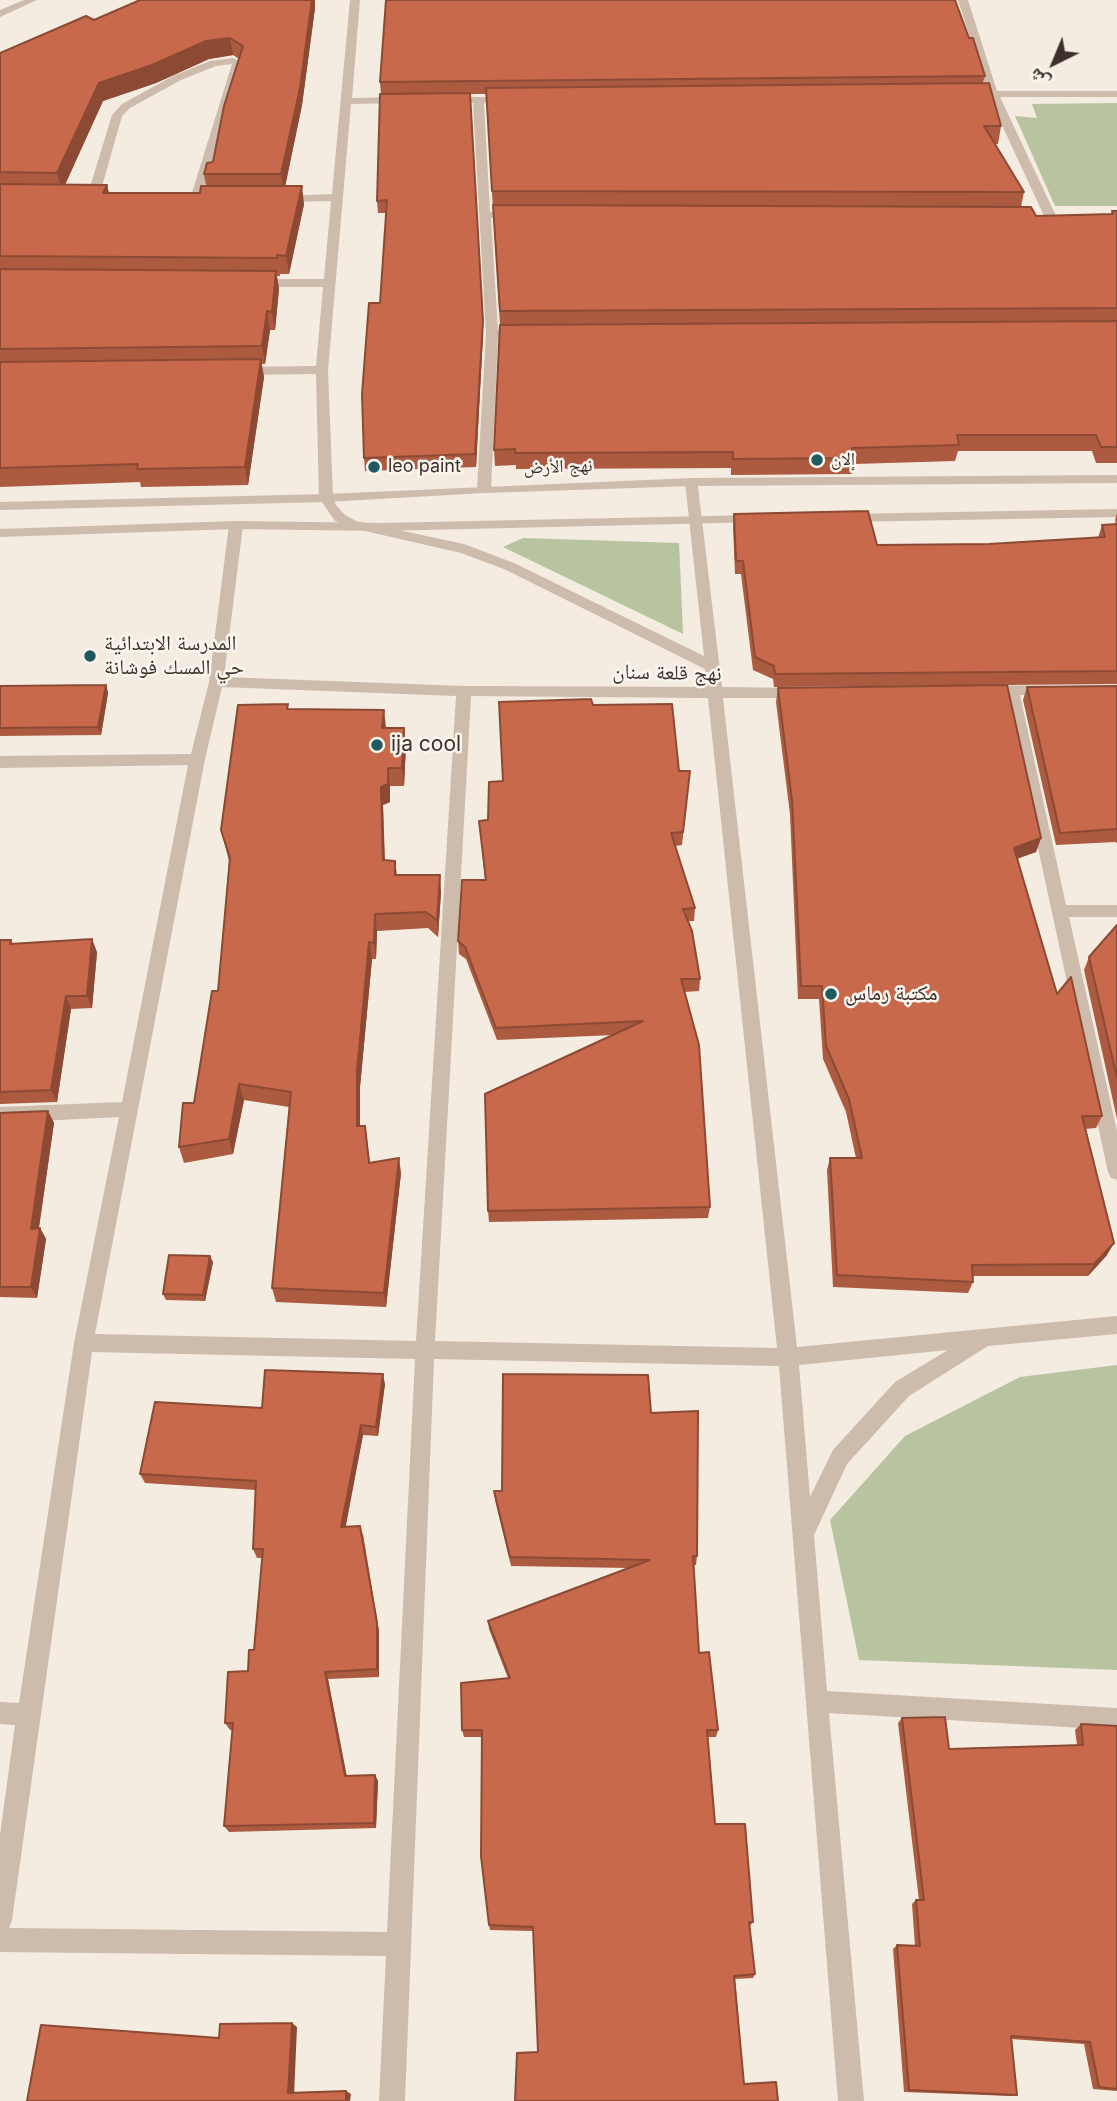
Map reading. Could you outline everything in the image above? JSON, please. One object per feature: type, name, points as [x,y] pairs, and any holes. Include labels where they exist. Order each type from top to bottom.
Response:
[{"type":"street","points":[[0,14],[32,0]]},
{"type":"street","points":[[355,0],[322,370],[326,498],[340,518],[352,524],[464,549],[509,566],[714,667]]},
{"type":"street","points":[[963,0],[993,94],[1051,218]]},
{"type":"street","points":[[93,197],[117,115],[126,106],[177,78],[214,63],[233,61],[238,63],[195,199]]},
{"type":"street","points":[[952,95],[1117,94]]},
{"type":"street","points":[[346,101],[412,100]]},
{"type":"street","points":[[439,100],[520,100]]},
{"type":"street","points":[[478,100],[492,334],[484,489]]},
{"type":"street","points":[[79,197],[106,197]]},
{"type":"street","points":[[271,199],[338,197]]},
{"type":"street","points":[[484,215],[525,215]]},
{"type":"street","points":[[1037,218],[1064,218]]},
{"type":"street","points":[[246,283],[330,283]]},
{"type":"street","points":[[492,334],[533,334]]},
{"type":"street","points":[[228,371],[322,370]]},
{"type":"street","name":"نهج الأرض","points":[[0,506],[326,498],[692,482],[1117,479]]},
{"type":"street","points":[[692,482],[788,1357],[851,2101]]},
{"type":"street","points":[[831,518],[1117,513]]},
{"type":"street","points":[[0,533],[236,525],[352,524],[382,527],[777,519]]},
{"type":"street","points":[[0,1920],[84,1343],[197,759],[216,682],[236,525]]},
{"type":"street","name":"نهج قلعة سنان","points":[[216,682],[464,691],[716,695],[810,693]]},
{"type":"street","points":[[1011,690],[1117,1172]]},
{"type":"street","points":[[971,691],[1064,690]]},
{"type":"street","points":[[392,2101],[425,1348],[464,691]]},
{"type":"street","points":[[0,762],[197,759]]},
{"type":"street","points":[[1060,911],[1117,911]]},
{"type":"street","points":[[0,1115],[130,1109]]},
{"type":"street","points":[[84,1343],[788,1357],[1117,1325]]},
{"type":"street","points":[[803,1534],[840,1457],[902,1389],[986,1338]]},
{"type":"street","points":[[817,1702],[1117,1719]]},
{"type":"street","points":[[0,1713],[28,1714]]},
{"type":"street","points":[[0,1940],[399,1944]]},
{"type":"green space","points":[[1117,103],[1117,206],[1055,206],[1015,116],[1037,118],[1032,104]]},
{"type":"green space","points":[[523,538],[679,543],[683,634],[503,547]]},
{"type":"green space","points":[[1117,1365],[1117,1670],[859,1660],[830,1520],[905,1436],[1020,1377]]},
{"type":"building","points":[[140,0],[312,0],[300,88],[281,174],[204,174],[207,163],[213,162],[224,106],[243,46],[230,38],[206,41],[152,65],[99,83],[57,173],[0,172],[0,53],[86,16],[94,20]]},
{"type":"building","points":[[386,0],[955,0],[969,38],[973,38],[985,76],[380,82]]},
{"type":"building","points":[[989,83],[1001,126],[984,126],[1024,192],[492,191],[486,88]]},
{"type":"building","points":[[470,93],[483,321],[475,454],[364,458],[362,394],[369,303],[380,303],[387,200],[377,201],[380,94]]},
{"type":"building","points":[[0,184],[107,185],[103,193],[200,193],[201,186],[302,186],[286,256],[277,255],[277,258],[0,256]]},
{"type":"building","points":[[493,205],[1031,207],[1036,216],[1113,214],[1112,211],[1117,211],[1117,308],[500,311]]},
{"type":"building","points":[[0,269],[276,271],[272,312],[267,311],[262,346],[0,349]]},
{"type":"building","points":[[1117,321],[1117,447],[1101,447],[1096,435],[957,435],[959,445],[852,448],[854,458],[733,459],[733,452],[515,453],[515,449],[494,450],[500,325]]},
{"type":"building","points":[[261,359],[245,467],[137,469],[138,464],[0,468],[0,362]]},
{"type":"building","points":[[868,511],[877,545],[989,544],[1105,537],[1102,525],[1117,524],[1117,671],[775,674],[774,666],[755,657],[743,561],[736,561],[734,514]]},
{"type":"building","points":[[106,685],[98,727],[0,728],[0,686]]},
{"type":"building","points":[[1007,685],[1041,838],[1014,848],[1057,994],[1071,977],[1102,1116],[1082,1116],[1114,1243],[1094,1264],[972,1265],[973,1282],[837,1275],[830,1158],[862,1158],[849,1099],[826,1046],[822,986],[801,986],[792,800],[778,688]]},
{"type":"building","points":[[1117,686],[1117,829],[1060,833],[1027,687]]},
{"type":"building","points":[[591,699],[593,705],[672,704],[679,771],[690,771],[683,832],[671,833],[695,908],[683,909],[692,931],[700,979],[681,979],[699,1045],[710,1207],[488,1211],[485,1094],[643,1021],[496,1028],[465,947],[458,941],[462,880],[486,880],[479,821],[488,820],[489,782],[503,781],[499,702]]},
{"type":"building","points":[[288,704],[287,709],[384,710],[382,728],[404,728],[402,768],[388,768],[388,784],[381,787],[383,860],[395,861],[395,875],[440,875],[437,920],[426,912],[375,914],[374,943],[369,942],[357,1071],[357,1126],[365,1126],[369,1163],[399,1158],[384,1293],[272,1288],[291,1092],[239,1084],[229,1139],[179,1147],[183,1103],[194,1103],[212,991],[218,991],[230,858],[221,830],[238,705]]},
{"type":"building","points":[[1117,925],[1117,1078],[1089,957]]},
{"type":"building","points":[[92,939],[87,996],[66,996],[51,1090],[0,1092],[0,940],[11,940],[10,944]]},
{"type":"building","points":[[48,1111],[31,1229],[40,1228],[31,1287],[0,1287],[0,1113]]},
{"type":"building","points":[[169,1255],[210,1256],[203,1295],[163,1294]]},
{"type":"building","points":[[265,1370],[383,1374],[376,1427],[361,1425],[341,1527],[360,1526],[377,1623],[377,1669],[325,1672],[345,1776],[375,1775],[374,1823],[224,1826],[233,1723],[225,1723],[228,1672],[248,1671],[249,1650],[254,1650],[263,1549],[253,1549],[256,1481],[140,1474],[155,1402],[262,1408]]},
{"type":"building","points":[[503,1374],[648,1375],[651,1413],[698,1411],[697,1556],[693,1556],[699,1653],[709,1652],[718,1730],[707,1730],[715,1824],[745,1824],[753,1922],[749,1922],[755,1974],[734,1976],[744,2084],[776,2082],[778,2101],[515,2101],[517,2053],[538,2052],[533,1927],[489,1925],[481,1856],[482,1730],[462,1730],[461,1683],[510,1678],[488,1621],[650,1560],[510,1557],[494,1491],[502,1491]]},
{"type":"building","points":[[945,1717],[949,1749],[1083,1745],[1081,1724],[1117,1726],[1117,2089],[1099,2087],[1090,2042],[1011,2036],[1017,2095],[909,2090],[897,1945],[920,1946],[916,1900],[924,1900],[902,1718]]},
{"type":"building","points":[[292,2023],[288,2093],[346,2091],[346,2101],[27,2101],[41,2025],[219,2038],[220,2024]]},
{"type":"place","name":"إلان","points":[[817,460]]},
{"type":"place","name":"leo paint","points":[[374,467]]},
{"type":"place","name":"المدرسة الابتدائية حي المسك فوشانة","points":[[90,656]]},
{"type":"place","name":"ija cool","points":[[377,745]]},
{"type":"place","name":"مكتبة رماس","points":[[831,994]]}]
